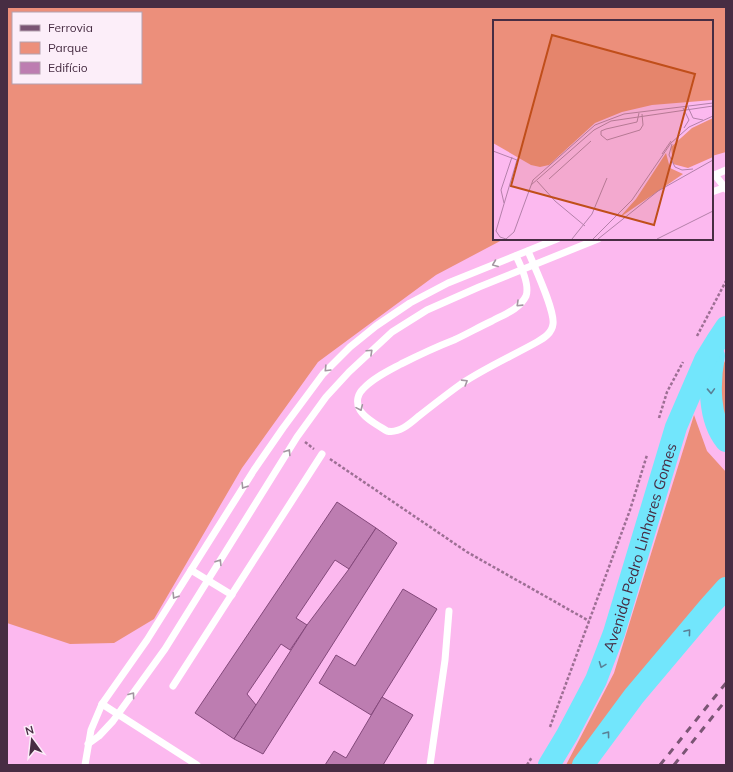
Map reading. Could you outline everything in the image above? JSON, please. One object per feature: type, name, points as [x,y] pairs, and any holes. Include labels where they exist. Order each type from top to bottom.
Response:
[{"type":"highway","name":"Avenida Pedro Linhares Gomes","points":[[542,759],[567,735],[596,680],[614,633],[667,424],[722,329]]},
{"type":"highway","points":[[722,329],[712,370],[711,394],[715,420],[726,441]]},
{"type":"highway","points":[[583,765],[634,696],[726,588]]},
{"type":"lane","points":[[726,170],[713,176],[726,188]]},
{"type":"lane","points":[[713,192],[726,188]]},
{"type":"lane","points":[[85,765],[91,730],[102,704],[147,640],[254,470],[323,374],[350,347],[376,326],[410,303],[448,283],[555,240]]},
{"type":"lane","points":[[88,744],[105,730],[118,715],[165,648],[297,437],[326,397],[344,377],[392,332],[427,310],[479,287],[596,240]]},
{"type":"lane","points":[[516,256],[527,287],[526,295],[523,301],[514,309],[423,353],[378,377],[358,395],[357,402],[362,414],[387,431],[390,432],[399,429],[408,425],[462,384],[545,337],[550,332],[553,325],[553,319],[551,310],[528,251]]},
{"type":"lane","points":[[698,358],[722,329]]},
{"type":"lane","points":[[667,424],[679,401]]},
{"type":"lane","points":[[173,686],[322,454]]},
{"type":"lane","points":[[191,570],[232,595]]},
{"type":"lane","points":[[430,765],[445,660],[449,611]]},
{"type":"lane","points":[[102,704],[197,765]]},
{"type":"path","points":[[696,337],[726,281]]},
{"type":"path","points":[[667,424],[667,392],[685,358]]},
{"type":"path","points":[[297,437],[467,552],[589,622]]},
{"type":"path","points":[[546,733],[550,726],[630,510],[648,451]]},
{"type":"path","points":[[527,765],[542,759]]},
{"type":"green space","points":[[7,7],[726,7],[726,152],[713,156],[713,20],[493,20],[493,240],[502,240],[436,275],[318,362],[242,468],[154,619],[114,643],[70,644],[7,623]]},
{"type":"green space","points":[[726,359],[726,434],[715,380]]},
{"type":"green space","points":[[694,415],[707,451],[726,472],[726,577],[702,604],[572,765],[566,765],[614,673]]},
{"type":"building","points":[[337,502],[376,528],[349,569],[335,560],[296,618],[307,625],[290,650],[281,644],[247,694],[256,705],[234,739],[195,713]]},
{"type":"building","points":[[376,528],[397,543],[263,754],[234,739],[307,625],[349,569]]},
{"type":"building","points":[[403,589],[437,609],[371,715],[319,683],[336,655],[355,666]]},
{"type":"building","points":[[382,697],[413,715],[383,765],[325,765],[334,751],[346,758]]},
{"type":"railway","points":[[660,765],[726,683]]},
{"type":"railway","points":[[674,765],[726,700]]}]
